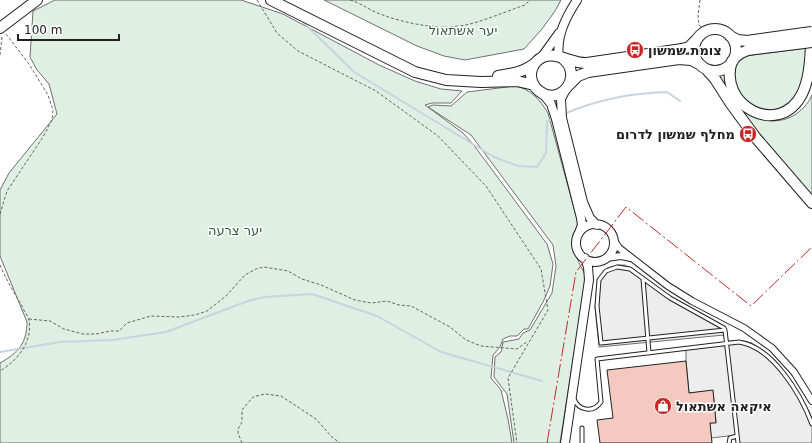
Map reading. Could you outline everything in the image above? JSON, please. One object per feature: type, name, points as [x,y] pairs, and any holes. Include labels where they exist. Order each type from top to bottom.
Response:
[{"type":"highway","points":[[2,27],[37,0]]},
{"type":"highway","points":[[271,0],[392,62],[415,72],[446,80],[480,82],[517,81],[534,85]]},
{"type":"highway","points":[[392,62],[426,73],[463,78],[493,77],[528,69],[538,61],[550,55],[578,63],[587,63],[687,48],[707,30],[717,29],[736,39],[746,41],[809,36]]},
{"type":"highway","points":[[730,36],[735,45],[735,52],[730,71],[734,92],[744,106],[754,113],[769,116],[783,112],[790,108],[796,102],[806,84],[808,72],[809,36]]},
{"type":"highway","points":[[538,61],[531,73],[534,85],[543,94],[555,95],[561,93],[578,76],[588,72],[679,59],[690,60],[703,67],[716,71],[722,69],[746,51],[809,36]]},
{"type":"highway","points":[[699,37],[694,48],[696,60],[715,79],[756,138],[812,203]]},
{"type":"highway","points":[[561,58],[567,63],[571,71],[571,77],[567,88]]},
{"type":"street","points":[[538,61],[554,42],[577,0]]},
{"type":"street","points":[[561,58],[558,48],[563,26]]},
{"type":"street","points":[[567,88],[561,99],[559,115],[581,218],[581,227],[577,238],[577,247],[580,255],[593,262],[621,256],[633,258]]},
{"type":"street","points":[[543,94],[559,115],[583,202],[590,218],[597,224],[608,229],[619,248],[680,294],[728,318],[759,338],[776,352],[794,372],[812,401]]},
{"type":"street","points":[[579,233],[586,227],[597,224]]},
{"type":"street","points":[[589,280],[596,266],[613,248],[613,239]]},
{"type":"street","points":[[565,443],[589,280],[588,267],[584,258]]},
{"type":"lane","points":[[724,330],[601,343],[596,306],[599,280],[606,271],[617,267],[626,268],[679,303],[722,327],[724,330],[726,344],[738,443]]},
{"type":"lane","points":[[643,280],[649,353]]},
{"type":"lane","points":[[573,390],[575,401],[581,408],[589,410],[599,405],[601,398],[597,359],[739,342],[760,351],[783,373],[796,390],[812,424]]},
{"type":"lane","points":[[582,428],[582,443]]},
{"type":"lane","points":[[729,443],[730,438],[737,436]]},
{"type":"path","points":[[257,0],[277,33],[298,51],[376,90],[438,136],[486,186],[541,268],[548,310],[508,378],[517,443]]},
{"type":"path","points":[[350,0],[359,2],[379,14],[413,23],[442,26],[470,24],[525,5],[530,0]]},
{"type":"path","points":[[699,37],[705,30],[699,25],[698,16],[700,0]]},
{"type":"path","points":[[0,55],[2,27]]},
{"type":"path","points":[[0,214],[7,191],[43,136],[52,120],[53,110],[48,94],[29,64],[2,27]]},
{"type":"path","points":[[0,265],[29,319],[27,342],[20,354],[9,366],[0,371]]},
{"type":"path","points":[[29,319],[50,321],[64,329],[83,334],[96,334],[119,331],[128,323],[151,316],[179,317],[195,315],[207,311],[214,306],[226,296],[245,275],[256,269],[264,267],[288,271],[355,300],[371,303],[387,302],[411,306],[450,327],[466,340],[481,346],[517,349],[530,340]]},
{"type":"path","points":[[242,443],[238,429],[242,422],[242,410],[253,397],[265,394],[281,396],[316,418],[332,437],[340,443]]},
{"type":"green space","name":"יער צרעה","points":[[55,0],[241,0],[283,14],[379,65],[415,81],[441,89],[462,91],[451,103],[432,103],[425,105],[463,133],[473,144],[547,244],[553,264],[550,286],[528,329],[524,329],[517,336],[510,336],[503,339],[500,347],[493,355],[491,378],[501,390],[512,443],[0,443],[0,363],[12,355],[20,347],[27,329],[27,322],[0,256],[0,190],[9,173],[57,114],[49,84],[37,70],[30,57],[33,11]]},
{"type":"green space","name":"יער אשתאול","points":[[324,0],[561,0],[542,29],[524,49],[465,60],[444,56],[417,46]]},
{"type":"green space","points":[[807,48],[805,71],[802,83],[797,93],[789,102],[779,108],[770,110],[760,109],[751,105],[744,98],[738,89],[735,77],[736,62],[745,56]]},
{"type":"green space","points":[[727,71],[751,115],[764,120],[773,121],[787,119],[793,116],[804,107],[812,95],[812,195],[753,126],[717,76]]},
{"type":"green space","points":[[515,86],[521,87],[530,92],[542,104],[548,113],[578,223],[574,238],[574,251],[586,276],[560,443],[514,443],[507,394],[494,377],[495,357],[501,352],[503,342],[519,339],[523,333],[530,330],[552,293],[556,266],[553,245],[471,135],[428,107],[433,105],[451,106],[467,92]]},
{"type":"shaded area","points":[[625,265],[663,293],[723,326],[726,329],[728,341],[752,343],[769,356],[792,383],[809,411],[812,419],[812,443],[737,443],[736,435],[711,438],[710,423],[716,422],[713,391],[689,393],[686,349],[725,344],[724,335],[599,347],[595,307],[597,284],[601,275],[607,268]]},
{"type":"building","name":"איקאה אשתאול","points":[[686,361],[689,393],[713,390],[716,423],[710,423],[712,443],[600,443],[597,420],[613,418],[607,370]]},
{"type":"waterway","points":[[303,22],[354,72],[494,157],[518,166],[537,167],[546,153],[547,121],[553,119]]},
{"type":"waterway","points":[[564,114],[601,101],[641,94],[667,92],[680,101]]},
{"type":"waterway","points":[[0,352],[60,342],[112,340],[166,332],[248,301],[265,297],[312,294],[377,316],[441,352],[542,381]]},
{"type":"power","points":[[547,443],[576,272],[626,207],[751,306],[812,247]]},
{"type":"place","name":"צומת שמשון","points":[[635,50]]},
{"type":"place","name":"מחלף שמשון לדרום","points":[[748,134]]},
{"type":"place","name":"איקאה אשתאול","points":[[663,406]]}]
